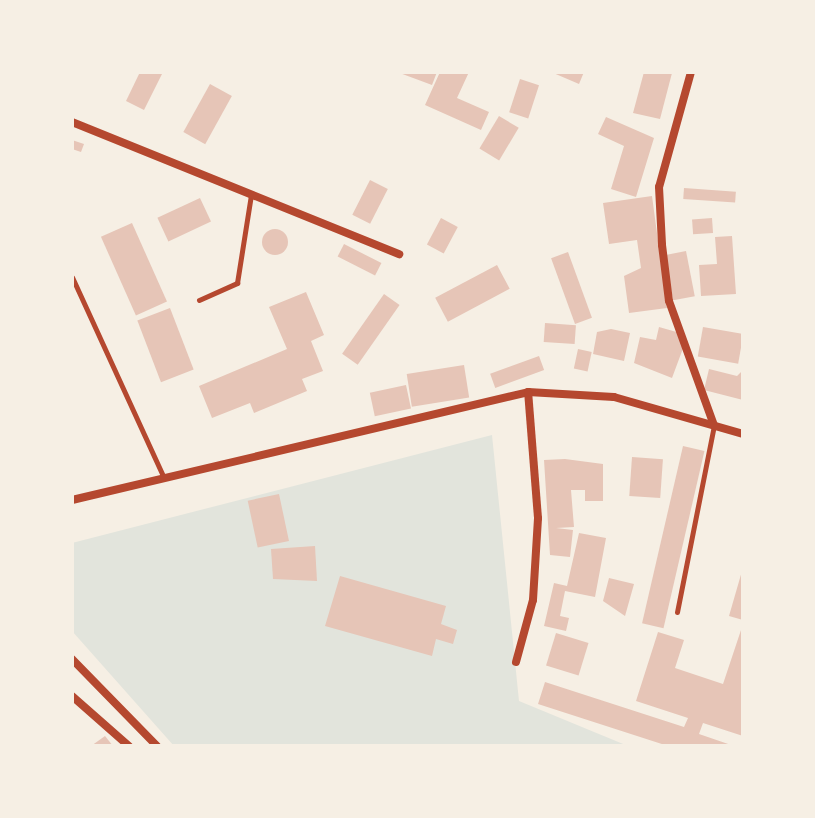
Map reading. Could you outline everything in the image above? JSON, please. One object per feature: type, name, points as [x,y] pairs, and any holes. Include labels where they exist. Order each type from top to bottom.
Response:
[{"type":"street","points":[[691,72],[659,187],[662,245],[669,301],[714,425]]},
{"type":"street","points":[[72,122],[399,254]]},
{"type":"street","points":[[516,662],[533,600],[538,518],[528,392]]},
{"type":"street","points":[[72,500],[528,392],[614,397],[743,434]]},
{"type":"street","points":[[72,659],[157,746]]},
{"type":"street","points":[[72,696],[129,746]]},
{"type":"lane","points":[[199,300],[237,283],[251,194]]},
{"type":"lane","points":[[72,277],[164,478]]},
{"type":"lane","points":[[677,612],[714,425]]},
{"type":"shaded area","points":[[492,435],[519,701],[628,746],[174,746],[72,631],[72,543]]},
{"type":"building","points":[[140,72],[163,72],[144,110],[126,101]]},
{"type":"building","points":[[397,72],[437,72],[432,85]]},
{"type":"building","points":[[440,72],[469,72],[457,98],[489,112],[481,130],[425,105]]},
{"type":"building","points":[[551,72],[584,72],[579,84]]},
{"type":"building","points":[[644,72],[672,73],[660,119],[633,113]]},
{"type":"building","points":[[520,79],[539,85],[528,118],[509,112]]},
{"type":"building","points":[[210,84],[232,96],[205,144],[183,132]]},
{"type":"building","points":[[499,116],[519,128],[499,160],[479,149]]},
{"type":"building","points":[[606,117],[654,138],[636,197],[611,189],[624,146],[598,134]]},
{"type":"building","points":[[72,140],[84,144],[81,152],[72,149]]},
{"type":"building","points":[[370,180],[388,189],[370,224],[352,215]]},
{"type":"building","points":[[684,188],[736,192],[735,203],[683,199]]},
{"type":"building","points":[[652,196],[667,308],[629,313],[624,276],[641,268],[637,240],[609,244],[603,203]]},
{"type":"building","points":[[200,198],[211,222],[168,241],[157,218]]},
{"type":"building","points":[[441,218],[458,227],[444,253],[427,244]]},
{"type":"building","points":[[712,218],[713,233],[693,234],[692,219]]},
{"type":"building","points":[[132,223],[167,302],[136,315],[101,237]]},
{"type":"building","points":[[275,229],[284,233],[288,242],[284,251],[275,255],[266,251],[262,242],[266,233]]},
{"type":"building","points":[[732,236],[736,294],[701,296],[699,265],[717,264],[715,237]]},
{"type":"building","points":[[344,244],[381,263],[375,276],[338,256]]},
{"type":"building","points":[[686,251],[695,296],[673,300],[664,255]]},
{"type":"building","points":[[568,252],[592,318],[575,324],[551,258]]},
{"type":"building","points":[[497,265],[510,289],[448,322],[435,298]]},
{"type":"building","points":[[306,292],[324,335],[311,341],[323,371],[302,379],[307,391],[254,413],[250,403],[212,418],[199,386],[287,349],[269,307]]},
{"type":"building","points":[[384,294],[400,305],[358,365],[342,354]]},
{"type":"building","points":[[170,308],[194,370],[161,382],[137,321]]},
{"type":"building","points":[[545,323],[576,325],[575,344],[544,342]]},
{"type":"building","points":[[659,327],[680,333],[685,343],[672,378],[634,363],[640,337],[656,340]]},
{"type":"building","points":[[703,327],[743,334],[738,364],[698,357]]},
{"type":"building","points":[[611,329],[630,333],[624,361],[593,354],[597,332]]},
{"type":"building","points":[[578,349],[592,352],[588,371],[574,369]]},
{"type":"building","points":[[539,356],[544,370],[495,388],[490,374]]},
{"type":"building","points":[[464,365],[469,398],[412,407],[407,374]]},
{"type":"building","points":[[709,369],[737,376],[743,370],[743,400],[704,390]]},
{"type":"building","points":[[406,385],[411,408],[375,416],[370,393]]},
{"type":"building","points":[[683,446],[704,451],[663,628],[642,623]]},
{"type":"building","points":[[632,457],[663,459],[660,498],[629,496]]},
{"type":"building","points":[[565,459],[603,464],[603,501],[585,501],[585,490],[571,490],[574,527],[556,528],[573,530],[570,557],[550,555],[544,460]]},
{"type":"building","points":[[279,494],[289,541],[258,548],[248,501]]},
{"type":"building","points":[[579,533],[606,538],[595,597],[565,591],[560,616],[569,618],[566,631],[544,626],[554,583],[567,586]]},
{"type":"building","points":[[315,546],[317,581],[273,579],[271,549]]},
{"type":"building","points":[[743,572],[743,620],[729,616]]},
{"type":"building","points":[[340,576],[446,606],[441,624],[457,630],[453,644],[436,639],[432,656],[325,626]]},
{"type":"building","points":[[609,578],[634,584],[625,616],[603,601]]},
{"type":"building","points":[[743,624],[743,736],[703,723],[699,734],[734,746],[668,746],[538,704],[545,682],[684,727],[688,718],[636,701],[658,632],[684,640],[675,668],[723,684]]},
{"type":"building","points":[[556,633],[589,643],[579,675],[546,666]]},
{"type":"building","points":[[105,736],[113,746],[91,746]]}]
